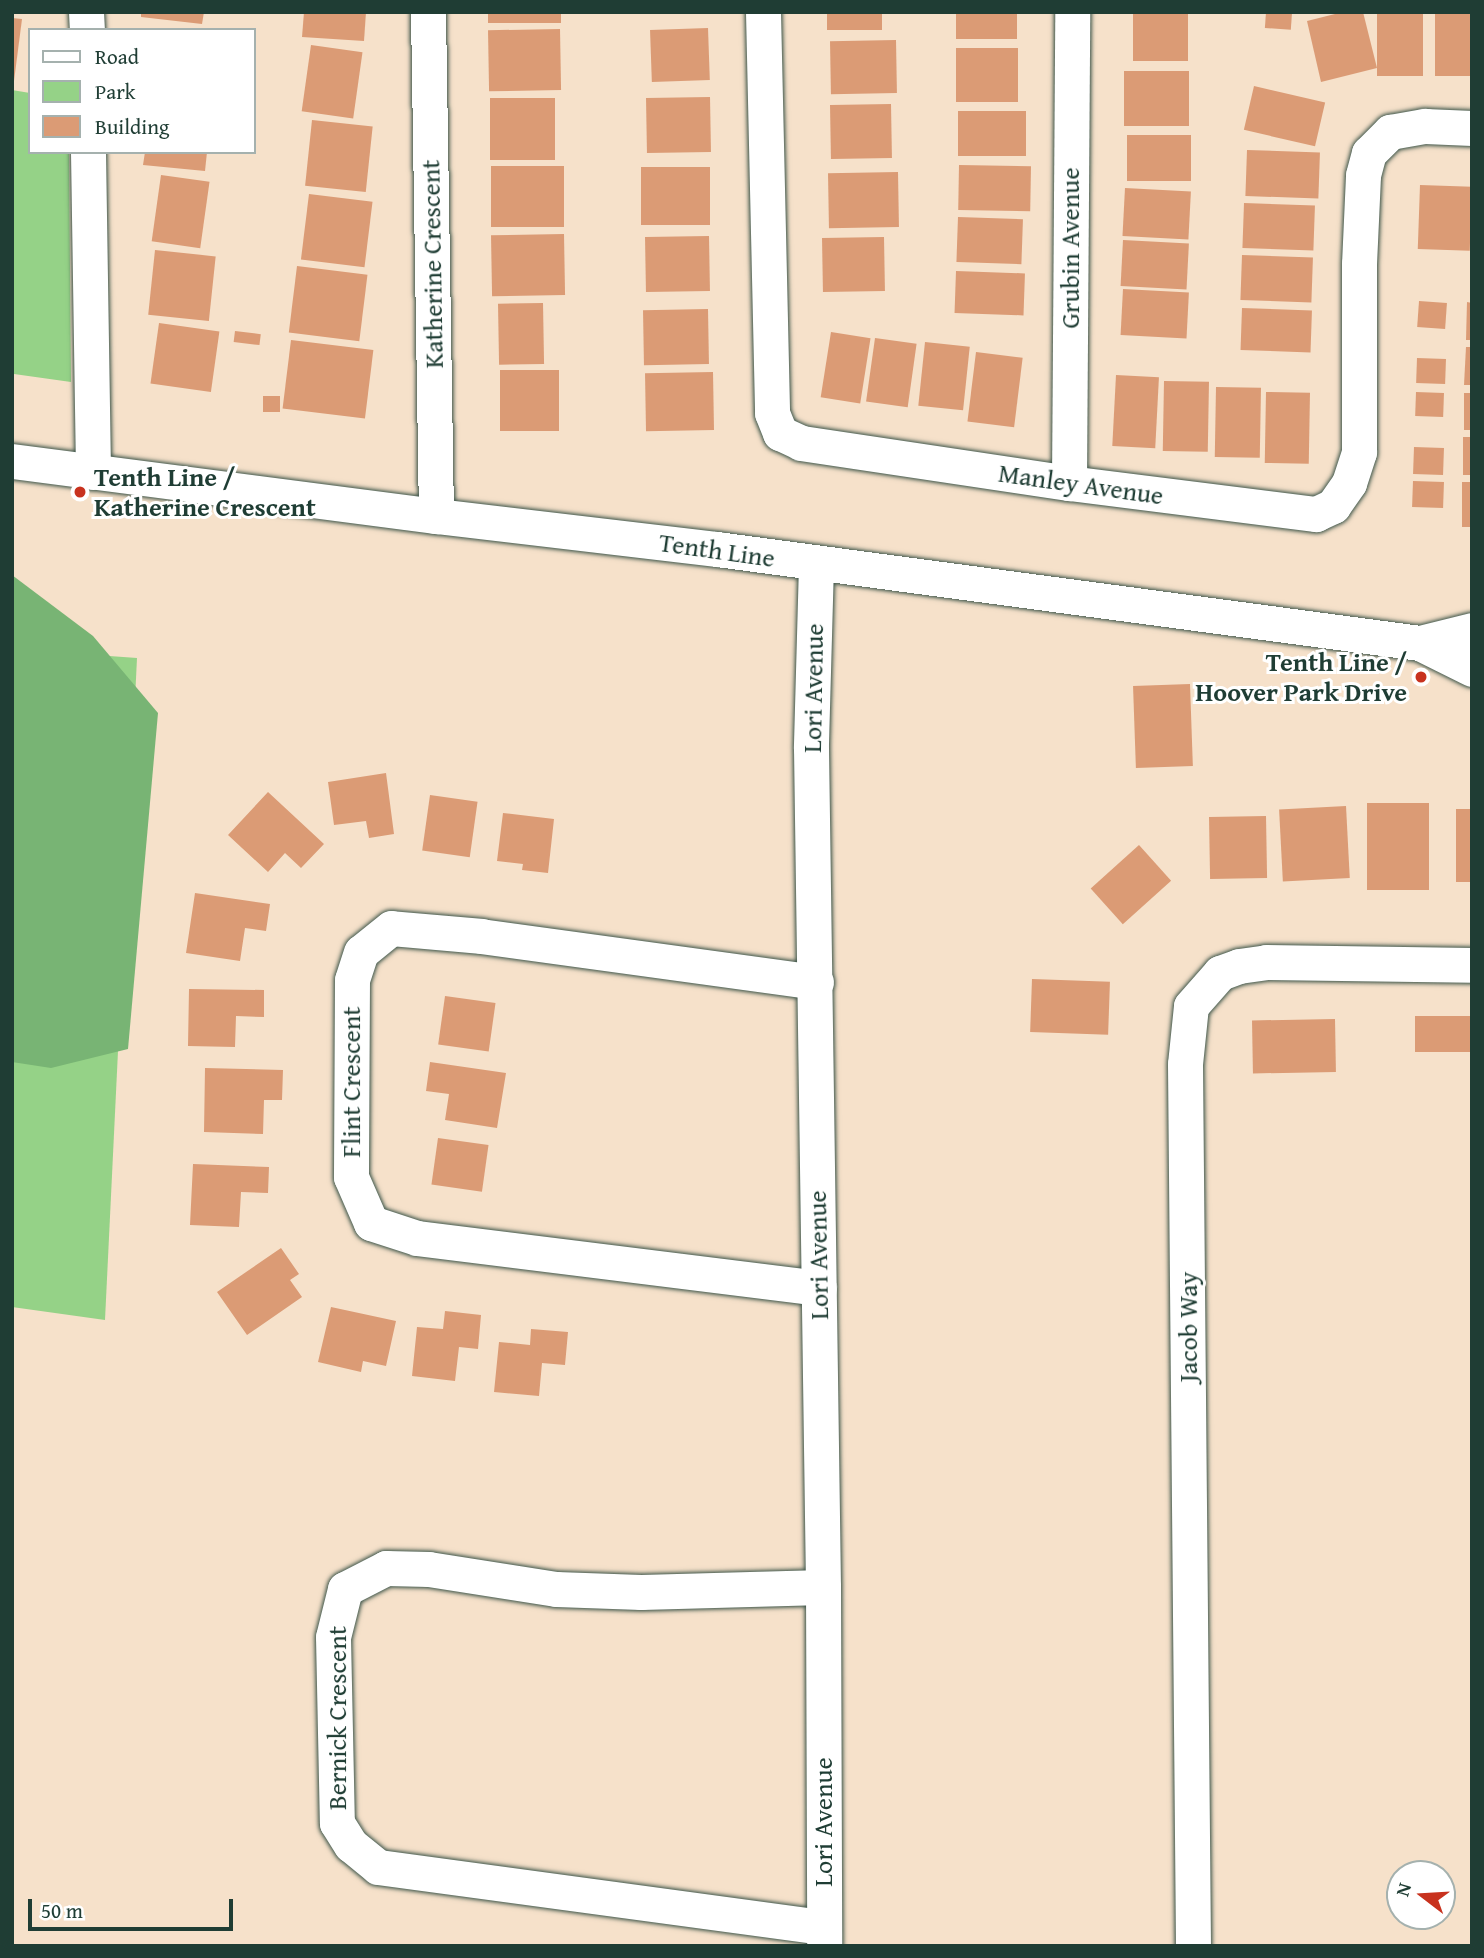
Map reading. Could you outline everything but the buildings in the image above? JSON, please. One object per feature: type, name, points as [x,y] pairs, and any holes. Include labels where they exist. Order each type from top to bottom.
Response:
[{"type":"street","name":"Katherine Crescent","points":[[428,12],[436,516]]},
{"type":"street","name":"Manley Avenue","points":[[763,12],[772,413],[780,433],[801,443],[1069,484],[1316,514],[1333,506],[1349,483],[1359,452],[1359,264],[1363,175],[1369,153],[1390,132],[1425,126],[1472,128]]},
{"type":"street","name":"Grubin Avenue","points":[[1069,484],[1072,12]]},
{"type":"street","points":[[88,154],[93,472]]},
{"type":"street","name":"Tenth Line","points":[[12,461],[717,549],[1420,643],[1472,669]]},
{"type":"street","name":"Lori Avenue","points":[[816,564],[811,748],[823,1587],[823,1936]]},
{"type":"street","name":"Tenth Line","points":[[1420,643],[1472,630]]},
{"type":"street","name":"Flint Crescent","points":[[816,982],[482,936],[391,928],[361,953],[352,980],[351,1177],[371,1223],[417,1238],[818,1288]]},
{"type":"street","name":"Jacob Way","points":[[1193,1946],[1185,1065],[1191,1006],[1220,972],[1266,962],[1472,965]]},
{"type":"street","name":"Bernick Crescent","points":[[823,1587],[641,1592],[556,1589],[429,1569],[386,1568],[345,1589],[334,1637],[334,1714],[337,1823],[351,1845],[378,1867],[823,1936]]},
{"type":"green space","points":[[12,90],[28,93],[28,154],[69,154],[71,382],[14,374]]},
{"type":"green space","points":[[12,575],[93,636],[158,713],[128,1049],[51,1068],[12,1062]]},
{"type":"green space","points":[[12,649],[137,658],[105,1320],[12,1307]]},
{"type":"place","name":"Tenth Line / Katherine Crescent","points":[[80,492]]},
{"type":"place","name":"Tenth Line / Hoover Park Drive","points":[[1421,677]]}]
